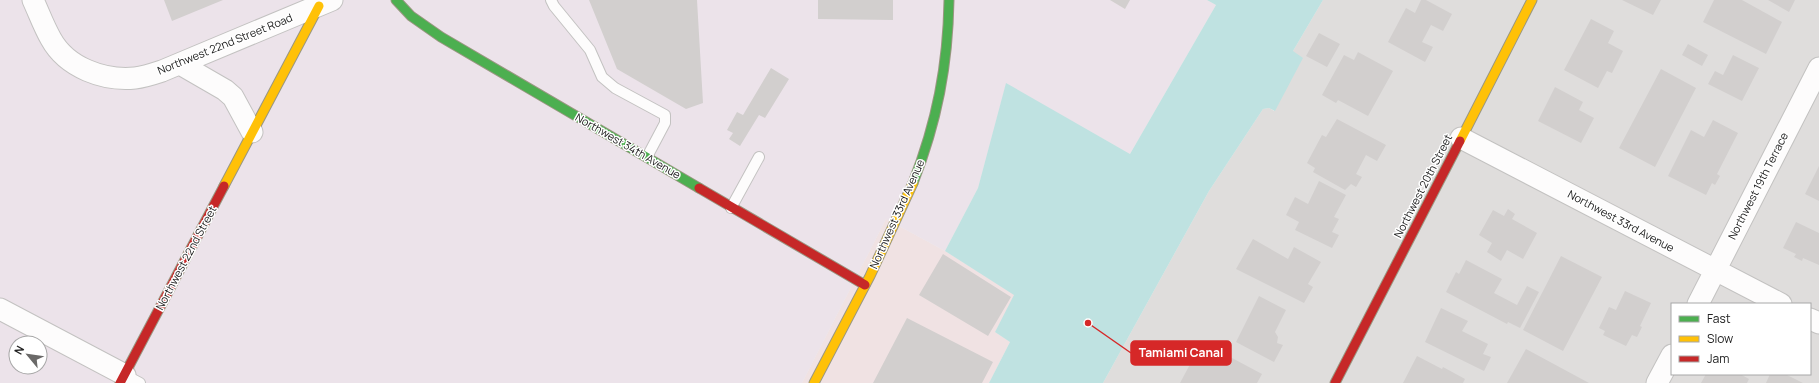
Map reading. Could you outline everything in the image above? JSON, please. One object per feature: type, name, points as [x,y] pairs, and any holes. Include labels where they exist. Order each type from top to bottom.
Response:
[{"type":"street","name":"Northwest 22nd Street Road","points":[[33,0],[51,40],[63,55],[76,65],[93,73],[110,78],[136,78],[162,71],[325,3]]},
{"type":"street","name":"Northwest 34th Avenue","points":[[396,0],[405,11],[420,24],[441,38],[865,285]]},
{"type":"street","name":"Northwest 33rd Avenue","points":[[814,383],[865,285],[904,204],[926,147],[938,106],[945,70],[949,0]]},
{"type":"street","name":"Northwest 20th Street","points":[[1335,383],[1532,0]]},
{"type":"street","name":"Northwest 22nd Street","points":[[128,380],[252,132],[325,3]]},
{"type":"street","points":[[180,64],[225,90],[233,97],[252,132]]},
{"type":"street","name":"Northwest 19th Terrace","points":[[1699,303],[1819,68]]},
{"type":"street","name":"Northwest 33rd Avenue","points":[[1461,138],[1779,303]]},
{"type":"street","points":[[0,309],[128,380]]},
{"type":"street","points":[[1657,383],[1671,357]]},
{"type":"lane","points":[[551,0],[554,6],[590,50],[602,77],[615,88],[665,115],[665,123],[647,157]]},
{"type":"lane","points":[[731,208],[760,157]]},
{"type":"shaded area","points":[[0,0],[1207,0],[1216,5],[1130,154],[1006,84],[978,188],[945,251],[886,219],[802,383],[0,383]]},
{"type":"shaded area","points":[[1323,0],[1819,0],[1819,383],[1103,383],[1209,191],[1263,109],[1269,108],[1274,111],[1293,51]]},
{"type":"shaded area","points":[[886,219],[945,251],[1015,295],[995,332],[1010,342],[989,383],[802,383]]},
{"type":"water","points":[[1207,0],[1323,0],[1293,51],[1303,58],[1275,111],[1269,108],[1263,109],[1209,191],[1103,383],[989,383],[1010,342],[995,332],[1014,295],[945,251],[978,188],[1006,83],[1130,154],[1216,5]]},
{"type":"building","points":[[164,0],[223,0],[172,21]]},
{"type":"building","points":[[589,0],[697,0],[703,103],[686,109],[617,69]]},
{"type":"building","points":[[818,0],[893,0],[893,20],[818,19]]},
{"type":"building","points":[[1110,0],[1130,0],[1125,9]]},
{"type":"building","points":[[1421,0],[1426,0],[1452,14],[1443,31],[1431,25],[1422,42],[1433,47],[1425,62],[1388,42],[1406,8],[1415,13]]},
{"type":"building","points":[[1622,0],[1661,0],[1653,15]]},
{"type":"building","points":[[1714,0],[1742,0],[1782,22],[1766,54],[1703,22]]},
{"type":"building","points":[[1768,0],[1795,0],[1789,12]]},
{"type":"building","points":[[1591,19],[1614,31],[1608,43],[1623,51],[1612,73],[1607,71],[1598,88],[1564,70]]},
{"type":"building","points":[[1319,33],[1340,44],[1327,67],[1306,56]]},
{"type":"building","points":[[1688,44],[1708,55],[1702,66],[1682,55]]},
{"type":"building","points":[[1358,52],[1393,71],[1368,116],[1338,100],[1336,103],[1322,95],[1344,55],[1354,60]]},
{"type":"building","points":[[1733,55],[1759,68],[1742,101],[1708,84],[1715,71],[1723,75]]},
{"type":"building","points":[[771,68],[789,79],[765,118],[759,115],[740,146],[729,139],[733,133],[727,130],[737,112],[743,115]]},
{"type":"building","points":[[1661,69],[1696,88],[1655,167],[1619,148]]},
{"type":"building","points":[[1555,87],[1583,102],[1579,110],[1594,118],[1581,143],[1538,121]]},
{"type":"building","points":[[1337,119],[1386,145],[1377,161],[1366,155],[1356,174],[1362,177],[1356,187],[1351,184],[1345,190],[1313,172],[1315,168],[1307,163],[1322,135],[1326,137]]},
{"type":"building","points":[[1713,120],[1738,133],[1717,174],[1720,176],[1715,185],[1712,183],[1706,195],[1668,176],[1691,130],[1704,137]]},
{"type":"building","points":[[1819,166],[1819,201],[1805,194]]},
{"type":"building","points":[[1319,181],[1346,195],[1334,217],[1339,219],[1332,232],[1339,235],[1332,248],[1295,230],[1299,222],[1286,215],[1295,197],[1308,204]]},
{"type":"building","points":[[1508,209],[1515,214],[1512,219],[1537,233],[1523,259],[1507,250],[1501,261],[1487,252],[1492,243],[1479,235],[1493,210],[1504,216]]},
{"type":"building","points":[[1796,222],[1819,233],[1819,265],[1803,258],[1802,261],[1794,257],[1796,254],[1783,248]]},
{"type":"building","points":[[1253,239],[1288,259],[1294,247],[1321,262],[1308,284],[1313,287],[1304,303],[1236,269]]},
{"type":"building","points":[[943,254],[1011,297],[988,336],[919,295]]},
{"type":"building","points":[[1561,256],[1602,277],[1563,351],[1523,330]]},
{"type":"building","points":[[1466,260],[1502,279],[1494,293],[1517,305],[1527,286],[1539,292],[1520,328],[1508,322],[1507,324],[1446,292],[1456,272],[1459,274]]},
{"type":"building","points":[[1625,291],[1651,303],[1640,326],[1642,327],[1637,337],[1632,335],[1626,346],[1603,335],[1605,331],[1599,328],[1609,307],[1616,310]]},
{"type":"building","points":[[1259,296],[1286,310],[1275,332],[1278,337],[1277,343],[1283,345],[1274,362],[1236,342]]},
{"type":"building","points":[[1441,308],[1468,321],[1462,331],[1488,344],[1483,354],[1491,357],[1484,371],[1425,342]]},
{"type":"building","points":[[907,318],[993,362],[982,383],[873,383]]},
{"type":"building","points":[[1202,342],[1262,374],[1257,383],[1180,383]]},
{"type":"building","points":[[1526,349],[1589,383],[1507,383]]},
{"type":"building","points":[[1417,356],[1442,369],[1443,367],[1465,379],[1463,383],[1403,383]]},
{"type":"building","points":[[1705,375],[1742,375],[1749,379],[1747,383],[1701,383]]},
{"type":"building","points":[[1770,375],[1787,375],[1803,383],[1766,383]]},
{"type":"traffic: fast","points":[[396,0],[411,16],[441,37],[699,188]]},
{"type":"traffic: fast","points":[[913,183],[929,138],[940,93],[946,47],[949,0]]},
{"type":"traffic: slow","points":[[1460,141],[1532,0]]},
{"type":"traffic: slow","points":[[224,186],[319,6]]},
{"type":"traffic: slow","points":[[814,383],[870,276],[913,183]]},
{"type":"traffic: jam","points":[[1335,383],[1460,141]]},
{"type":"traffic: jam","points":[[120,383],[224,186]]},
{"type":"traffic: jam","points":[[699,188],[865,285]]},
{"type":"place","name":"Tamiami Canal","points":[[1088,323]]}]
